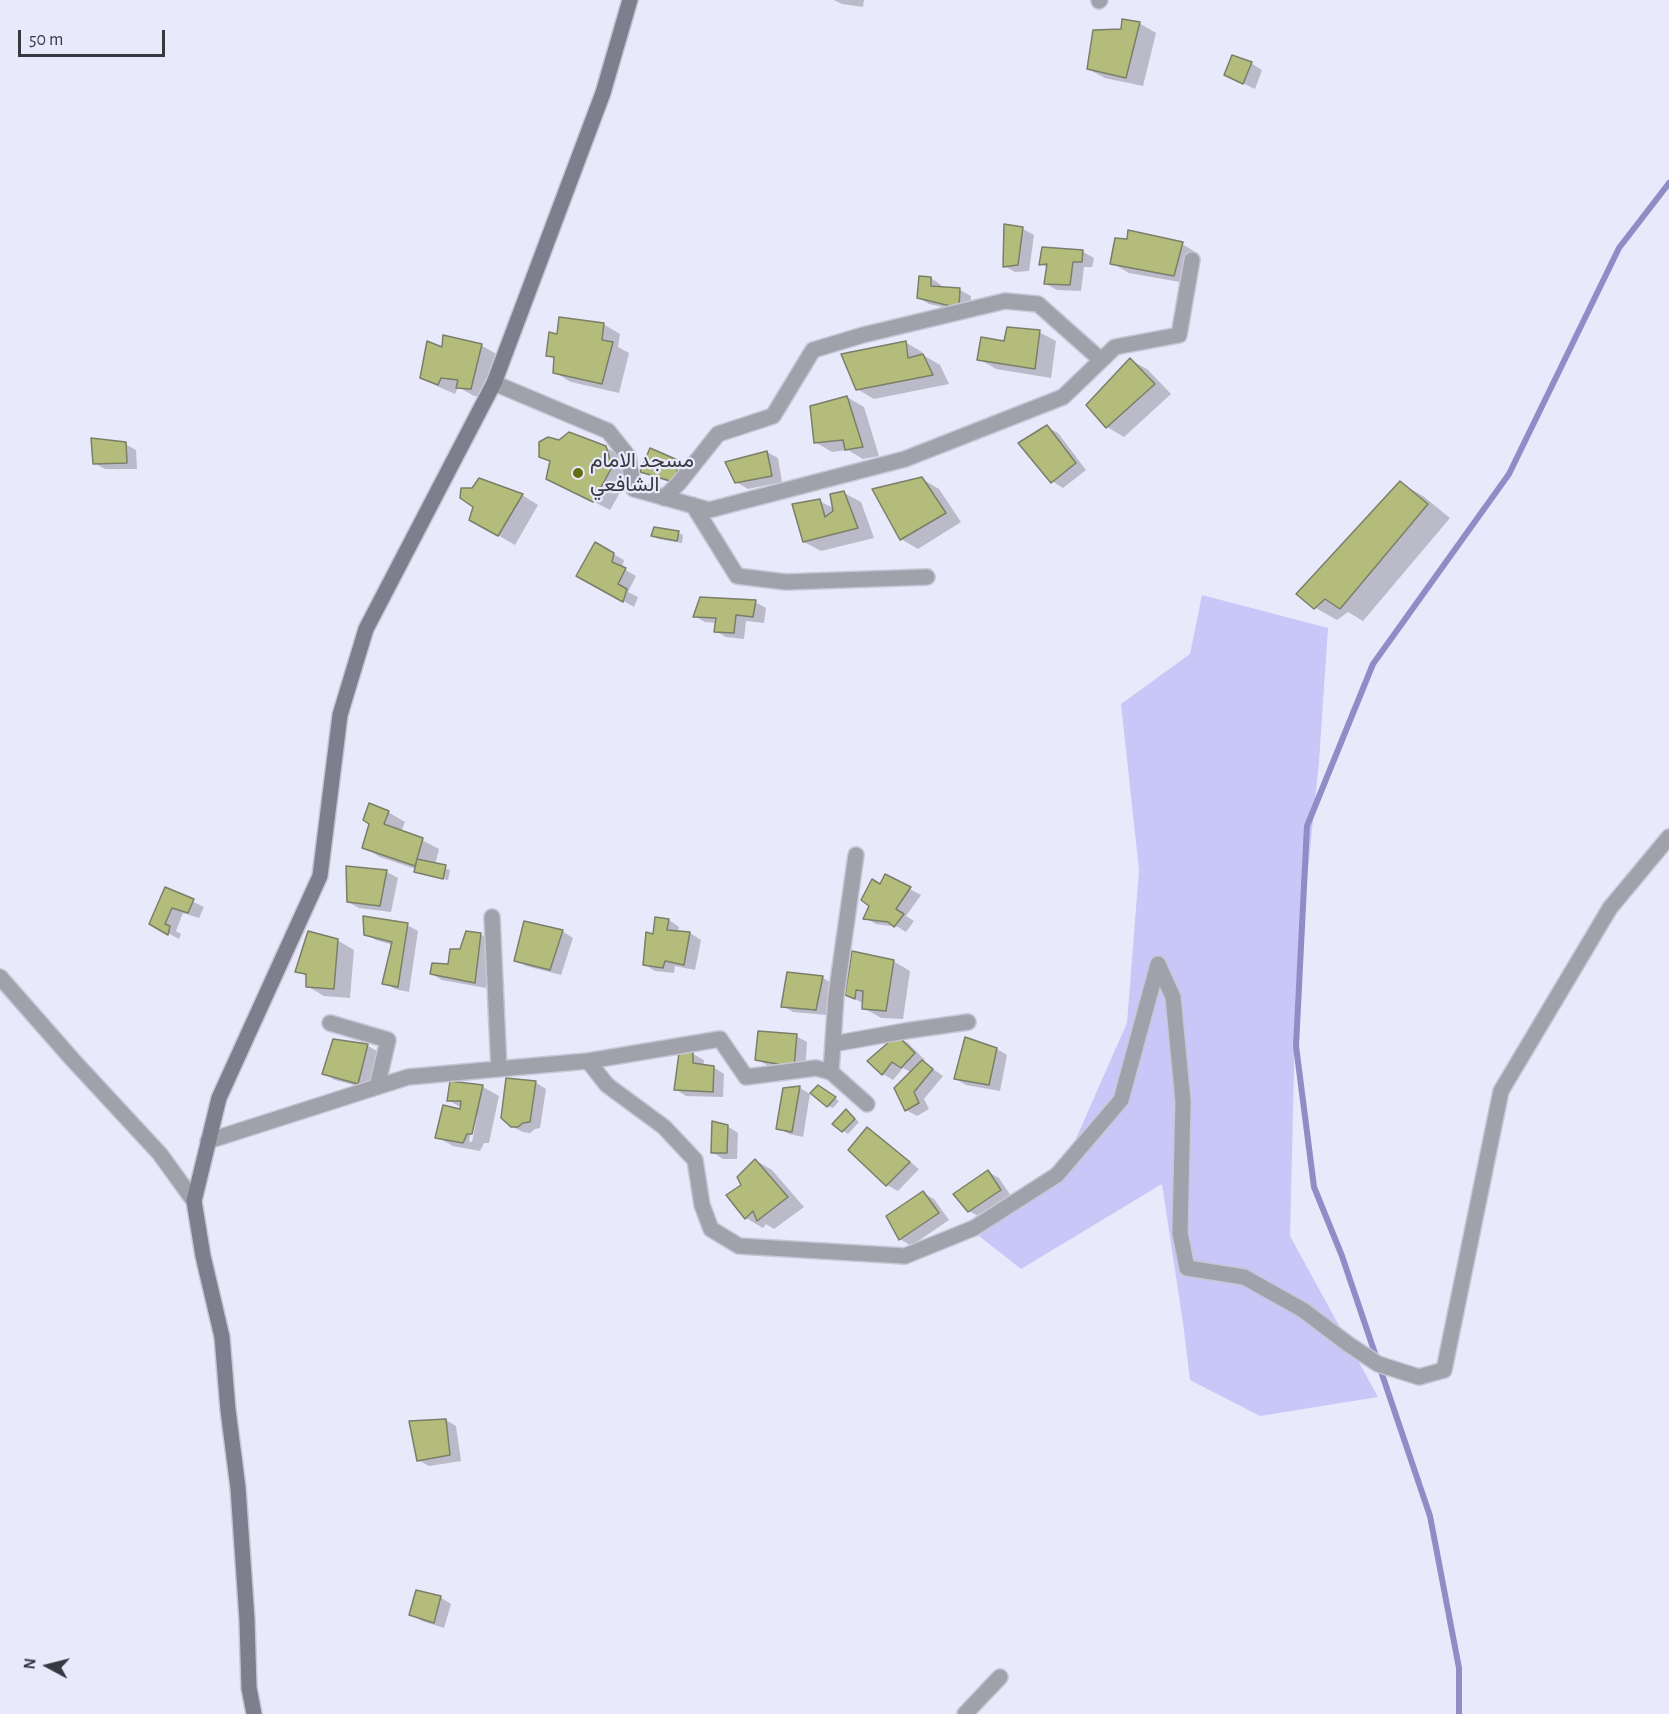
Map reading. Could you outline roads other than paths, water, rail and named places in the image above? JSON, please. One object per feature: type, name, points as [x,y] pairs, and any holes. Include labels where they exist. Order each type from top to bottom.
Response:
[{"type":"street","points":[[254,1714],[249,1688],[238,1488],[222,1337],[203,1256],[194,1201],[219,1098],[320,876],[340,715],[366,629],[494,383],[603,93],[631,1]]},
{"type":"street","points":[[494,383],[608,431],[628,456],[633,489],[709,510],[905,459],[1063,397],[1115,348],[1179,335],[1192,260]]},
{"type":"street","points":[[664,498],[718,434],[773,416],[813,350],[863,335],[1005,301],[1038,304],[1101,360]]},
{"type":"street","points":[[693,505],[737,576],[786,582],[927,577]]},
{"type":"street","points":[[588,1061],[607,1085],[664,1126],[695,1160],[702,1205],[711,1229],[740,1246],[905,1256],[974,1228],[1057,1175],[1121,1100],[1158,964],[1173,997],[1184,1101],[1179,1233],[1187,1268],[1244,1277],[1303,1310],[1378,1364],[1419,1377],[1444,1370],[1500,1091],[1610,908],[1669,837]]},
{"type":"street","points":[[831,1072],[836,996],[856,855]]},
{"type":"street","points":[[492,917],[499,1069]]},
{"type":"street","points":[[0,977],[160,1154],[194,1201]]},
{"type":"street","points":[[833,1044],[968,1022]]},
{"type":"street","points":[[330,1023],[388,1040],[377,1087]]},
{"type":"street","points":[[208,1141],[408,1077],[588,1061],[720,1039],[746,1077],[816,1068],[831,1072],[867,1104]]},
{"type":"street","points":[[965,1714],[1000,1677]]},
{"type":"waterway","points":[[1459,1714],[1459,1668],[1430,1516],[1342,1256],[1314,1187],[1296,1046],[1307,826],[1373,664],[1509,474],[1619,248],[1669,183]]},
{"type":"place","name":"مسجد الامام الشافعي","points":[[578,473]]}]
